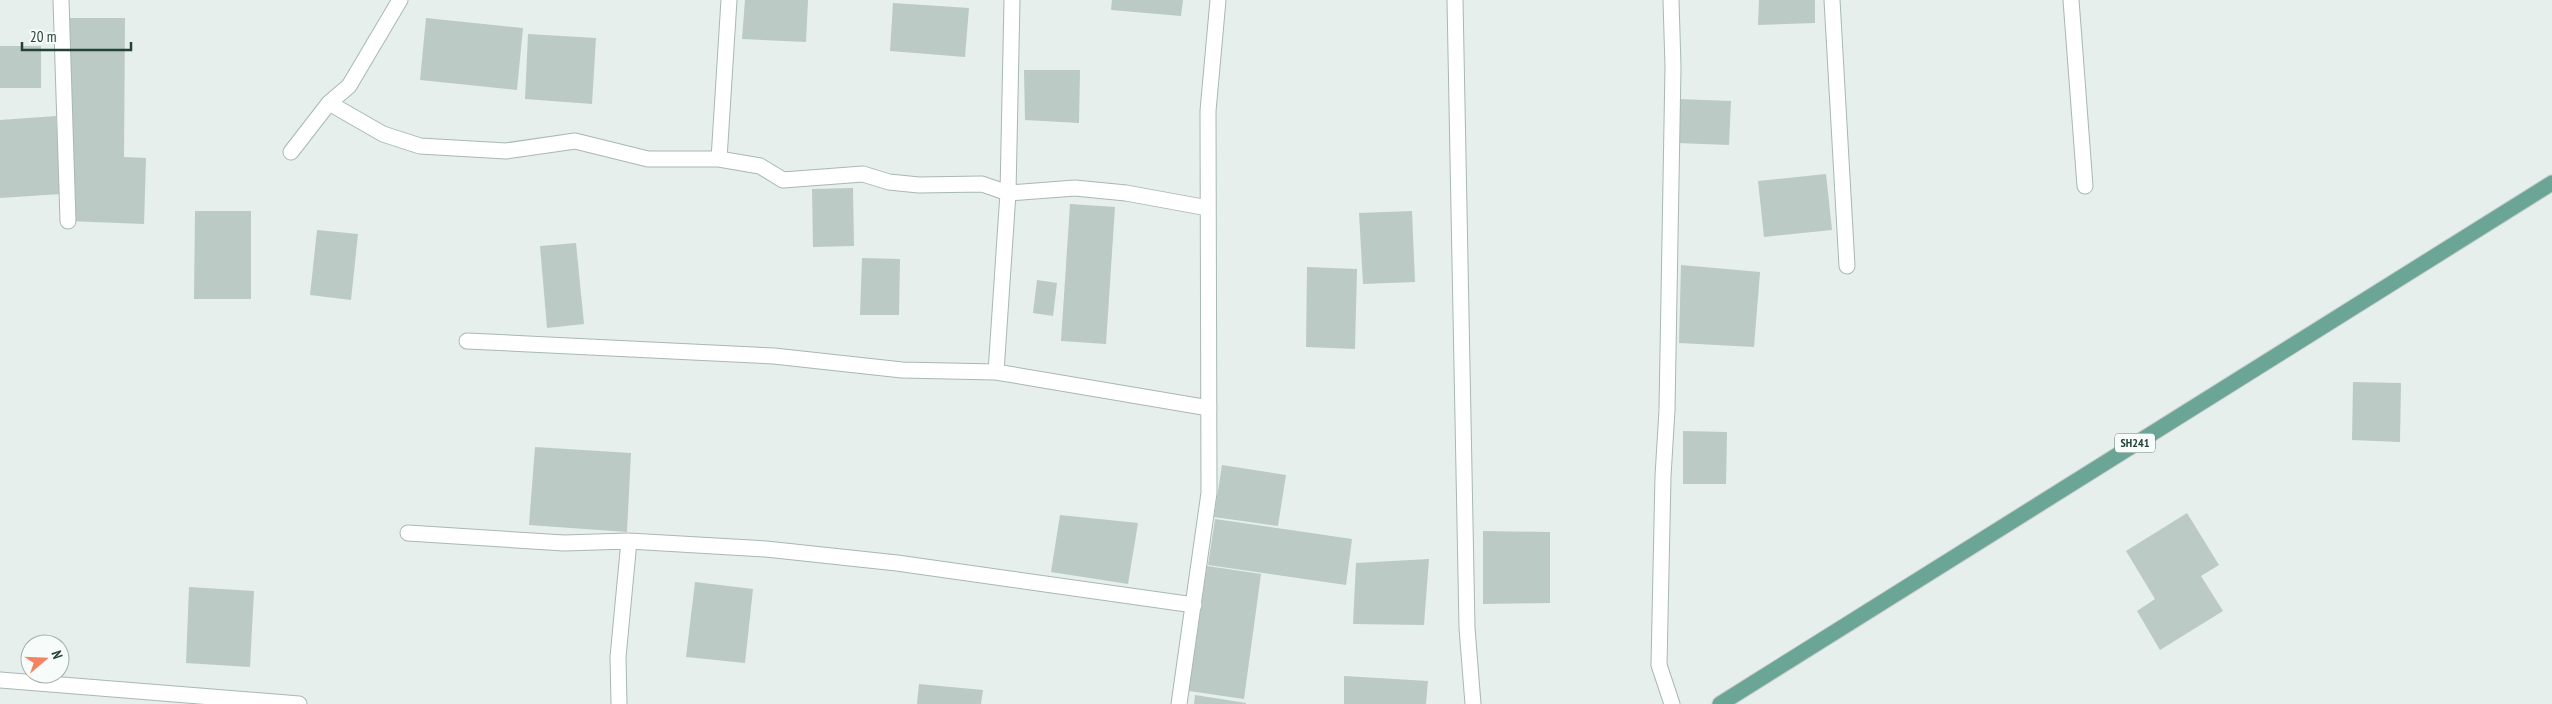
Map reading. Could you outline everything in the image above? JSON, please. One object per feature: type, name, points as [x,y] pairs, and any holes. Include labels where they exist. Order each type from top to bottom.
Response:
[{"type":"main road","name":"SH241","points":[[1720,704],[2552,184]]},
{"type":"street","points":[[61,0],[68,221]]},
{"type":"street","points":[[291,152],[330,103],[349,86],[400,0]]},
{"type":"street","points":[[719,159],[729,0]]},
{"type":"street","points":[[996,372],[1008,193],[1012,0]]},
{"type":"street","points":[[1179,704],[1209,493],[1208,111],[1218,0]]},
{"type":"street","points":[[1455,0],[1467,628],[1473,704]]},
{"type":"street","points":[[1670,0],[1673,76],[1668,400],[1663,476],[1659,665],[1672,704]]},
{"type":"street","points":[[1832,0],[1847,266]]},
{"type":"street","points":[[2071,0],[2085,186]]},
{"type":"street","points":[[330,103],[383,134],[420,146],[506,151],[575,141],[648,159],[719,159],[760,166],[783,180],[863,174],[890,182],[919,185],[982,184],[1008,193],[1076,188],[1126,193],[1208,208]]},
{"type":"street","points":[[467,341],[774,356],[902,370],[996,372],[1209,408]]},
{"type":"street","points":[[408,533],[564,543],[629,541],[766,549],[897,563],[1194,605]]},
{"type":"street","points":[[619,704],[618,657],[629,541]]},
{"type":"street","points":[[0,680],[299,704]]},
{"type":"building","points":[[745,0],[808,0],[806,42],[742,39]]},
{"type":"building","points":[[1112,0],[1183,0],[1181,16],[1111,10]]},
{"type":"building","points":[[1759,0],[1815,0],[1815,23],[1758,25]]},
{"type":"building","points":[[893,3],[969,8],[965,57],[890,51]]},
{"type":"building","points":[[70,18],[125,18],[124,157],[146,158],[144,224],[68,221]]},
{"type":"building","points":[[426,18],[523,28],[517,90],[420,80]]},
{"type":"building","points":[[528,34],[596,38],[592,104],[525,99]]},
{"type":"building","points":[[0,46],[41,46],[41,88],[0,88]]},
{"type":"building","points":[[1024,70],[1080,70],[1079,123],[1025,120]]},
{"type":"building","points":[[1679,99],[1731,101],[1729,145],[1677,143]]},
{"type":"building","points":[[56,116],[61,194],[0,198],[0,120]]},
{"type":"building","points":[[1826,174],[1832,230],[1764,237],[1758,181]]},
{"type":"building","points":[[853,188],[854,246],[813,247],[812,189]]},
{"type":"building","points":[[1070,204],[1115,207],[1106,344],[1061,341]]},
{"type":"building","points":[[195,211],[251,211],[251,299],[194,299]]},
{"type":"building","points":[[1412,211],[1415,282],[1363,284],[1359,213]]},
{"type":"building","points":[[317,230],[358,234],[351,300],[310,295]]},
{"type":"building","points":[[576,243],[584,324],[547,328],[540,246]]},
{"type":"building","points":[[862,258],[900,259],[899,315],[860,315]]},
{"type":"building","points":[[1681,265],[1760,272],[1754,347],[1679,343]]},
{"type":"building","points":[[1307,267],[1357,269],[1355,349],[1306,347]]},
{"type":"building","points":[[1037,280],[1057,283],[1053,316],[1033,313]]},
{"type":"building","points":[[2353,382],[2401,383],[2400,442],[2352,440]]},
{"type":"building","points":[[1683,431],[1727,432],[1726,484],[1683,484]]},
{"type":"building","points":[[535,447],[631,453],[627,532],[529,525]]},
{"type":"building","points":[[1222,465],[1286,475],[1278,526],[1214,517]]},
{"type":"building","points":[[2187,513],[2219,565],[2201,576],[2223,611],[2160,650],[2137,611],[2155,599],[2126,551]]},
{"type":"building","points":[[1060,515],[1138,523],[1128,584],[1051,572]]},
{"type":"building","points":[[1215,519],[1352,539],[1346,585],[1208,565]]},
{"type":"building","points":[[1483,531],[1550,532],[1550,603],[1483,604]]},
{"type":"building","points":[[1429,559],[1424,625],[1353,624],[1356,563]]},
{"type":"building","points":[[1207,566],[1261,574],[1244,699],[1189,691]]},
{"type":"building","points":[[695,582],[753,589],[745,663],[686,657]]},
{"type":"building","points":[[189,587],[254,591],[250,667],[186,663]]},
{"type":"building","points":[[1344,676],[1428,681],[1426,704],[1344,704]]},
{"type":"building","points":[[919,684],[983,690],[981,704],[917,704]]},
{"type":"building","points":[[1195,695],[1246,703],[1246,704],[1194,704]]}]
